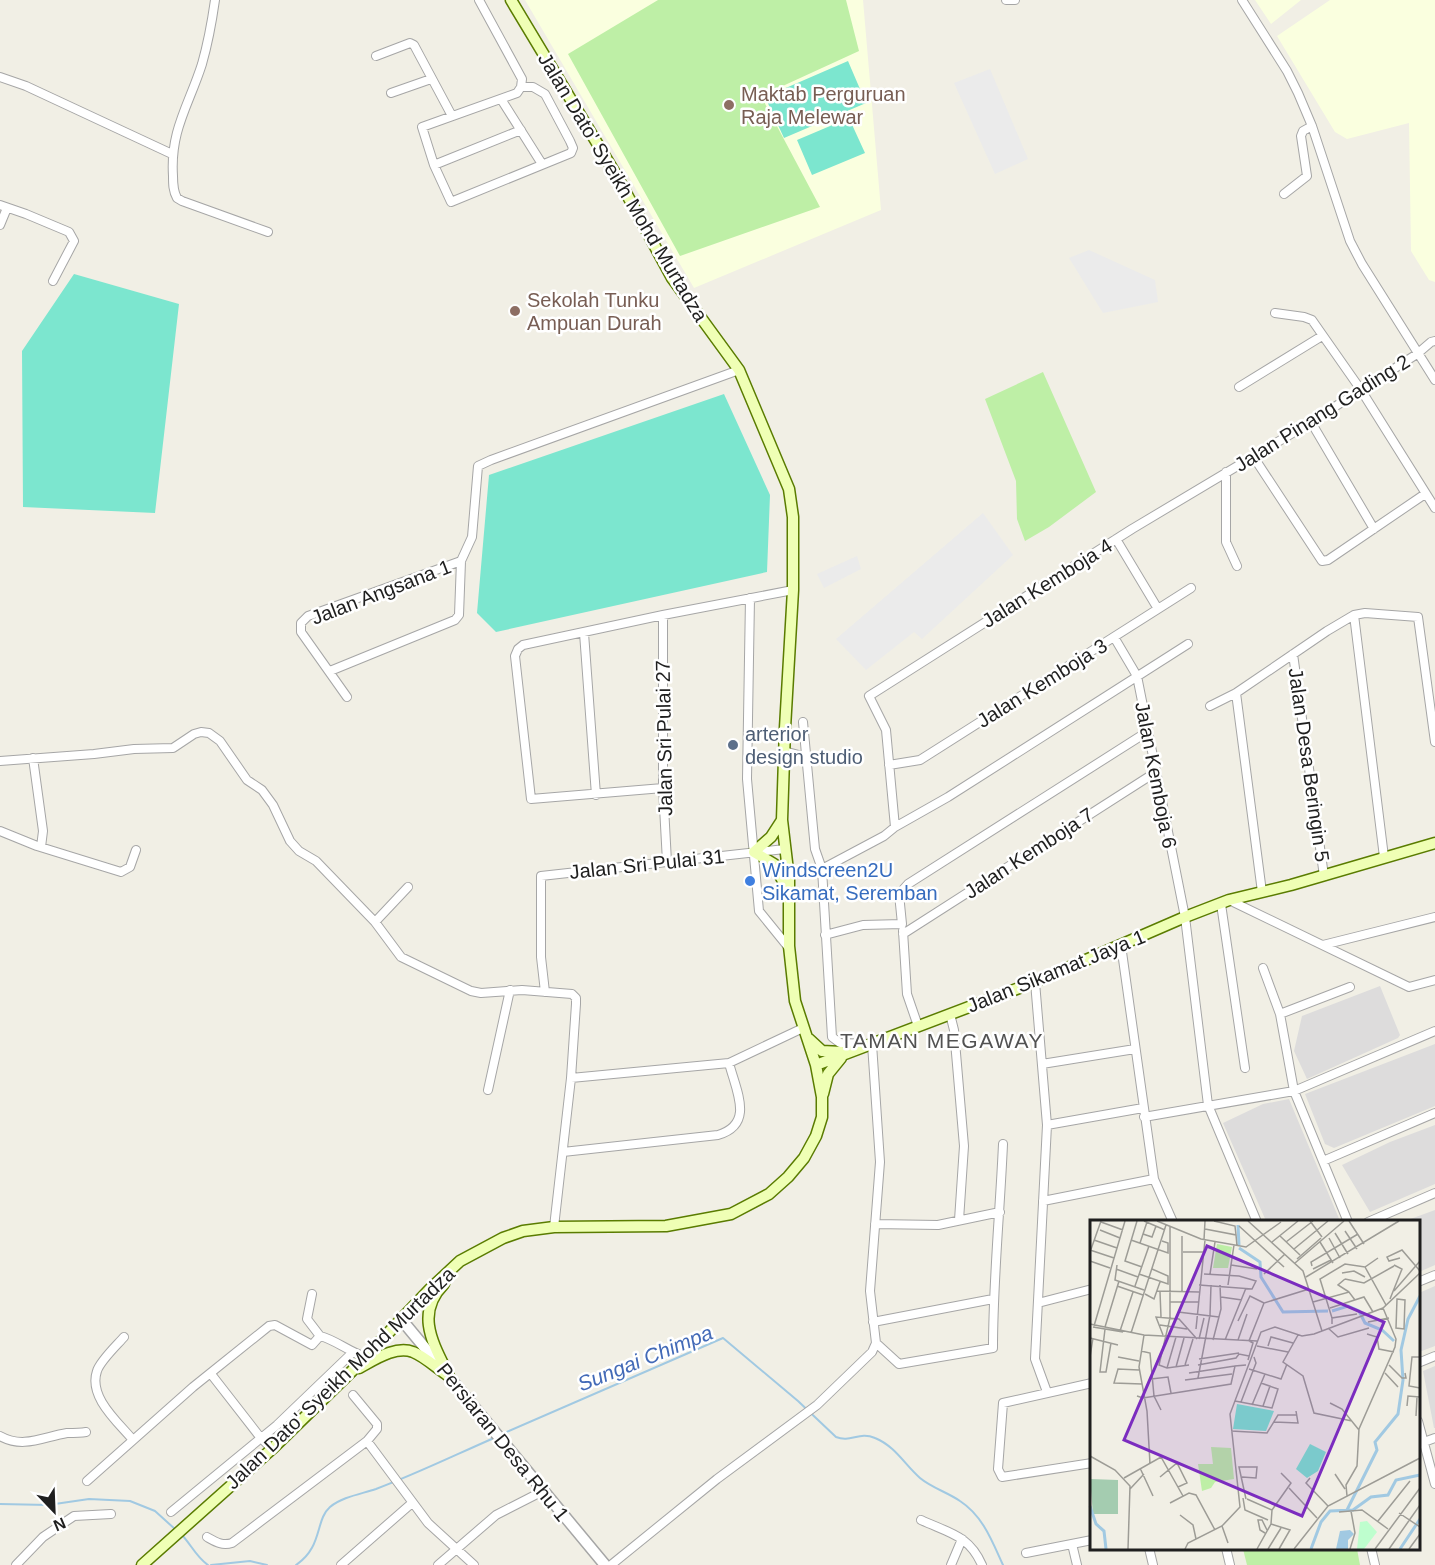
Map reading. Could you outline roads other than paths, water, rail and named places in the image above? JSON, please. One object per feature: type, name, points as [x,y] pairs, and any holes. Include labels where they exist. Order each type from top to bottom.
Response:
[{"type":"main road","name":"Jalan Dato' Syeikh Mohd Murtadza","points":[[142,1565],[272,1449],[460,1261],[502,1238],[523,1231],[554,1227],[666,1226],[722,1216],[744,1209],[769,1194],[804,1158],[816,1137],[822,1117],[822,1097],[816,1065],[795,1001],[789,948],[789,893],[782,820],[793,590],[793,517],[789,489],[739,370],[672,278],[618,178],[511,0]]},
{"type":"main road","points":[[782,820],[766,842],[754,852],[774,864],[789,893]]},
{"type":"main road","name":"Jalan Sikamat Jaya 1","points":[[816,1065],[1035,982],[1225,902],[1435,843]]},
{"type":"main road","points":[[804,1031],[822,1051],[851,1052]]},
{"type":"main road","points":[[822,1097],[832,1066],[837,1060],[851,1052]]},
{"type":"main road","points":[[449,1376],[428,1328],[428,1310],[436,1293],[462,1267],[502,1238]]},
{"type":"main road","points":[[352,1371],[385,1354],[412,1351],[449,1376]]},
{"type":"street","points":[[215,0],[201,65],[184,108],[172,154],[174,190],[177,198],[268,232]]},
{"type":"street","points":[[479,0],[522,80],[517,93],[422,127],[434,165],[451,202],[571,153],[573,148],[545,94],[533,87],[521,87]]},
{"type":"street","points":[[1006,0],[1015,0]]},
{"type":"street","points":[[1242,0],[1287,71],[1312,126],[1350,241],[1435,380]]},
{"type":"street","points":[[376,56],[410,43],[414,45],[452,116]]},
{"type":"street","points":[[0,77],[26,86],[172,154]]},
{"type":"street","points":[[391,93],[431,79]]},
{"type":"street","points":[[501,99],[542,164]]},
{"type":"street","points":[[1284,194],[1307,176],[1301,136],[1303,131],[1312,126]]},
{"type":"street","points":[[434,165],[521,130]]},
{"type":"street","points":[[0,225],[3,207],[69,232],[74,241],[52,281]]},
{"type":"street","points":[[1275,313],[1312,320],[1361,390],[1435,508]]},
{"type":"street","points":[[1239,387],[1323,336]]},
{"type":"street","name":"Jalan Pinang Gading 2","points":[[1226,472],[1311,422],[1435,341]]},
{"type":"street","points":[[347,697],[330,671],[455,620],[459,615],[461,561],[472,537],[478,466],[739,370]]},
{"type":"street","points":[[1311,422],[1374,529]]},
{"type":"street","points":[[1253,456],[1320,559],[1325,561],[1425,494]]},
{"type":"street","points":[[1226,472],[1226,542],[1237,566]]},
{"type":"street","name":"Jalan Kemboja 4","points":[[889,765],[886,730],[870,696],[1116,539],[1226,472]]},
{"type":"street","points":[[1116,539],[1158,609]]},
{"type":"street","name":"Jalan Angsana 1","points":[[330,671],[301,632],[301,623],[308,616],[461,561]]},
{"type":"street","name":"Jalan Kemboja 3","points":[[889,765],[920,760],[1191,588]]},
{"type":"street","points":[[663,788],[531,799],[515,656],[518,649],[523,645],[793,590]]},
{"type":"street","points":[[750,598],[747,779],[759,911],[789,948]]},
{"type":"street","points":[[1210,706],[1236,693],[1353,615],[1365,613],[1418,617],[1435,742]]},
{"type":"street","name":"Jalan Sri Pulai 27","points":[[663,615],[663,788],[667,862]]},
{"type":"street","points":[[1353,615],[1384,857]]},
{"type":"street","points":[[584,633],[596,795]]},
{"type":"street","name":"Jalan Kemboja 6","points":[[1114,637],[1137,676],[1185,917],[1208,1105],[1257,1220]]},
{"type":"street","points":[[822,869],[884,836],[1188,644]]},
{"type":"street","name":"Jalan Desa Beringin 5","points":[[1293,654],[1324,876]]},
{"type":"street","points":[[1236,693],[1262,892]]},
{"type":"street","points":[[611,1565],[717,1479],[817,1405],[864,1362],[876,1343],[870,1291],[880,1162],[872,1044],[840,1043],[832,1037],[822,869],[815,849],[803,722]]},
{"type":"street","points":[[918,1026],[907,994],[899,894],[908,884],[1147,732]]},
{"type":"street","points":[[0,760],[173,748],[194,734],[209,733],[220,741],[247,780],[261,790],[273,805],[290,841],[299,851],[316,861],[375,922],[401,957],[471,991],[481,993],[510,990],[572,994],[576,998],[571,1078],[554,1227]]},
{"type":"street","points":[[784,751],[806,757]]},
{"type":"street","points":[[33,758],[43,831],[41,847]]},
{"type":"street","points":[[889,765],[895,827]]},
{"type":"street","name":"Jalan Kemboja 7","points":[[903,934],[1156,772]]},
{"type":"street","points":[[0,831],[41,847],[121,872],[130,867],[136,850]]},
{"type":"street","name":"Jalan Sri Pulai 31","points":[[545,992],[541,957],[541,876],[785,849]]},
{"type":"street","points":[[375,922],[408,887]]},
{"type":"street","points":[[1225,902],[1323,945],[1409,987],[1435,980]]},
{"type":"street","points":[[1225,902],[1245,1068]]},
{"type":"street","points":[[1323,945],[1435,916]]},
{"type":"street","points":[[825,935],[863,925],[902,924]]},
{"type":"street","points":[[1121,945],[1154,1179],[1173,1220]]},
{"type":"street","points":[[1263,968],[1280,1014],[1294,1091],[1348,1220]]},
{"type":"street","points":[[1035,982],[1047,1125],[1035,1359],[1047,1392]]},
{"type":"street","points":[[1280,1014],[1350,987]]},
{"type":"street","points":[[488,1090],[510,990]]},
{"type":"street","points":[[950,1014],[954,1030],[964,1146],[959,1220]]},
{"type":"street","points":[[571,1078],[729,1063],[804,1031]]},
{"type":"street","points":[[1047,1125],[1208,1105],[1294,1091],[1435,1031]]},
{"type":"street","points":[[1042,1064],[1135,1049]]},
{"type":"street","points":[[563,1152],[718,1136],[728,1132],[736,1126],[740,1118],[741,1106],[729,1063]]},
{"type":"street","points":[[1323,1161],[1435,1113]]},
{"type":"street","points":[[876,1343],[899,1364],[993,1348],[993,1299],[1003,1144]]},
{"type":"street","points":[[1043,1201],[1154,1179]]},
{"type":"street","points":[[1370,1220],[1435,1193]]},
{"type":"street","points":[[875,1224],[938,1225],[1000,1212]]},
{"type":"street","points":[[1420,1282],[1435,1275]]},
{"type":"street","points":[[1038,1303],[1090,1289]]},
{"type":"street","points":[[312,1294],[307,1319],[320,1336],[330,1339],[352,1353],[366,1357]]},
{"type":"street","points":[[873,1322],[993,1299]]},
{"type":"street","name":"Persiaran Desa Rhu 1","points":[[401,1319],[604,1565]]},
{"type":"street","points":[[87,1481],[269,1326],[275,1325],[312,1345],[320,1336]]},
{"type":"street","points":[[124,1337],[97,1370],[96,1389],[109,1412],[133,1440]]},
{"type":"street","points":[[171,1512],[277,1425],[352,1353]]},
{"type":"street","points":[[1420,1363],[1435,1356]]},
{"type":"street","points":[[212,1374],[260,1437],[272,1449]]},
{"type":"street","points":[[1090,1383],[1003,1403],[998,1469],[1002,1478],[1090,1463]]},
{"type":"street","points":[[207,1537],[225,1545],[232,1543],[367,1441],[377,1429],[377,1424],[353,1395]]},
{"type":"street","points":[[1420,1425],[1435,1484]]},
{"type":"street","points":[[0,1436],[9,1442],[22,1443],[86,1432]]},
{"type":"street","points":[[1424,1442],[1435,1438]]},
{"type":"street","points":[[367,1441],[428,1523],[474,1565]]},
{"type":"street","points":[[438,1565],[496,1515],[543,1491]]},
{"type":"street","points":[[341,1565],[412,1503]]},
{"type":"street","points":[[16,1565],[43,1537],[74,1516],[111,1515]]},
{"type":"street","points":[[921,1520],[962,1539],[975,1549],[982,1565]]},
{"type":"street","points":[[951,1565],[962,1539]]},
{"type":"street","points":[[1026,1553],[1090,1540]]},
{"type":"street","points":[[1072,1544],[1077,1565]]},
{"type":"street","points":[[1149,1550],[1153,1565]]},
{"type":"street","points":[[1226,1550],[1230,1565]]},
{"type":"street","points":[[1371,1550],[1375,1565]]},
{"type":"waterway","name":"Sungai Chimpa","points":[[502,1434],[723,1338],[798,1401],[836,1437],[846,1439],[869,1436],[882,1441],[929,1485],[968,1507],[986,1530],[1003,1565]]},
{"type":"waterway","name":"Sungai Chimpa","points":[[296,1565],[311,1550],[325,1512],[330,1507],[346,1498],[406,1477],[494,1438]]},
{"type":"waterway","name":"Sungai Chimpa","points":[[0,1504],[48,1505],[89,1499],[130,1501],[155,1511],[176,1530]]},
{"type":"waterway","name":"Sungai Chimpa","points":[[181,1534],[208,1565]]},
{"type":"waterway","name":"Sungai Chimpa","points":[[211,1565],[250,1561],[267,1565]]},
{"type":"place","name":"Maktab Perguruan Raja Melewar","points":[[729,105]]},
{"type":"place","name":"Sekolah Tunku Ampuan Durah","points":[[515,311]]},
{"type":"place","name":"arterior design studio","points":[[733,745]]},
{"type":"place","name":"Windscreen2U Sikamat, Seremban","points":[[750,881]]},
{"type":"district","name":"TAMAN MEGAWAY","points":[[942,1040]]}]
